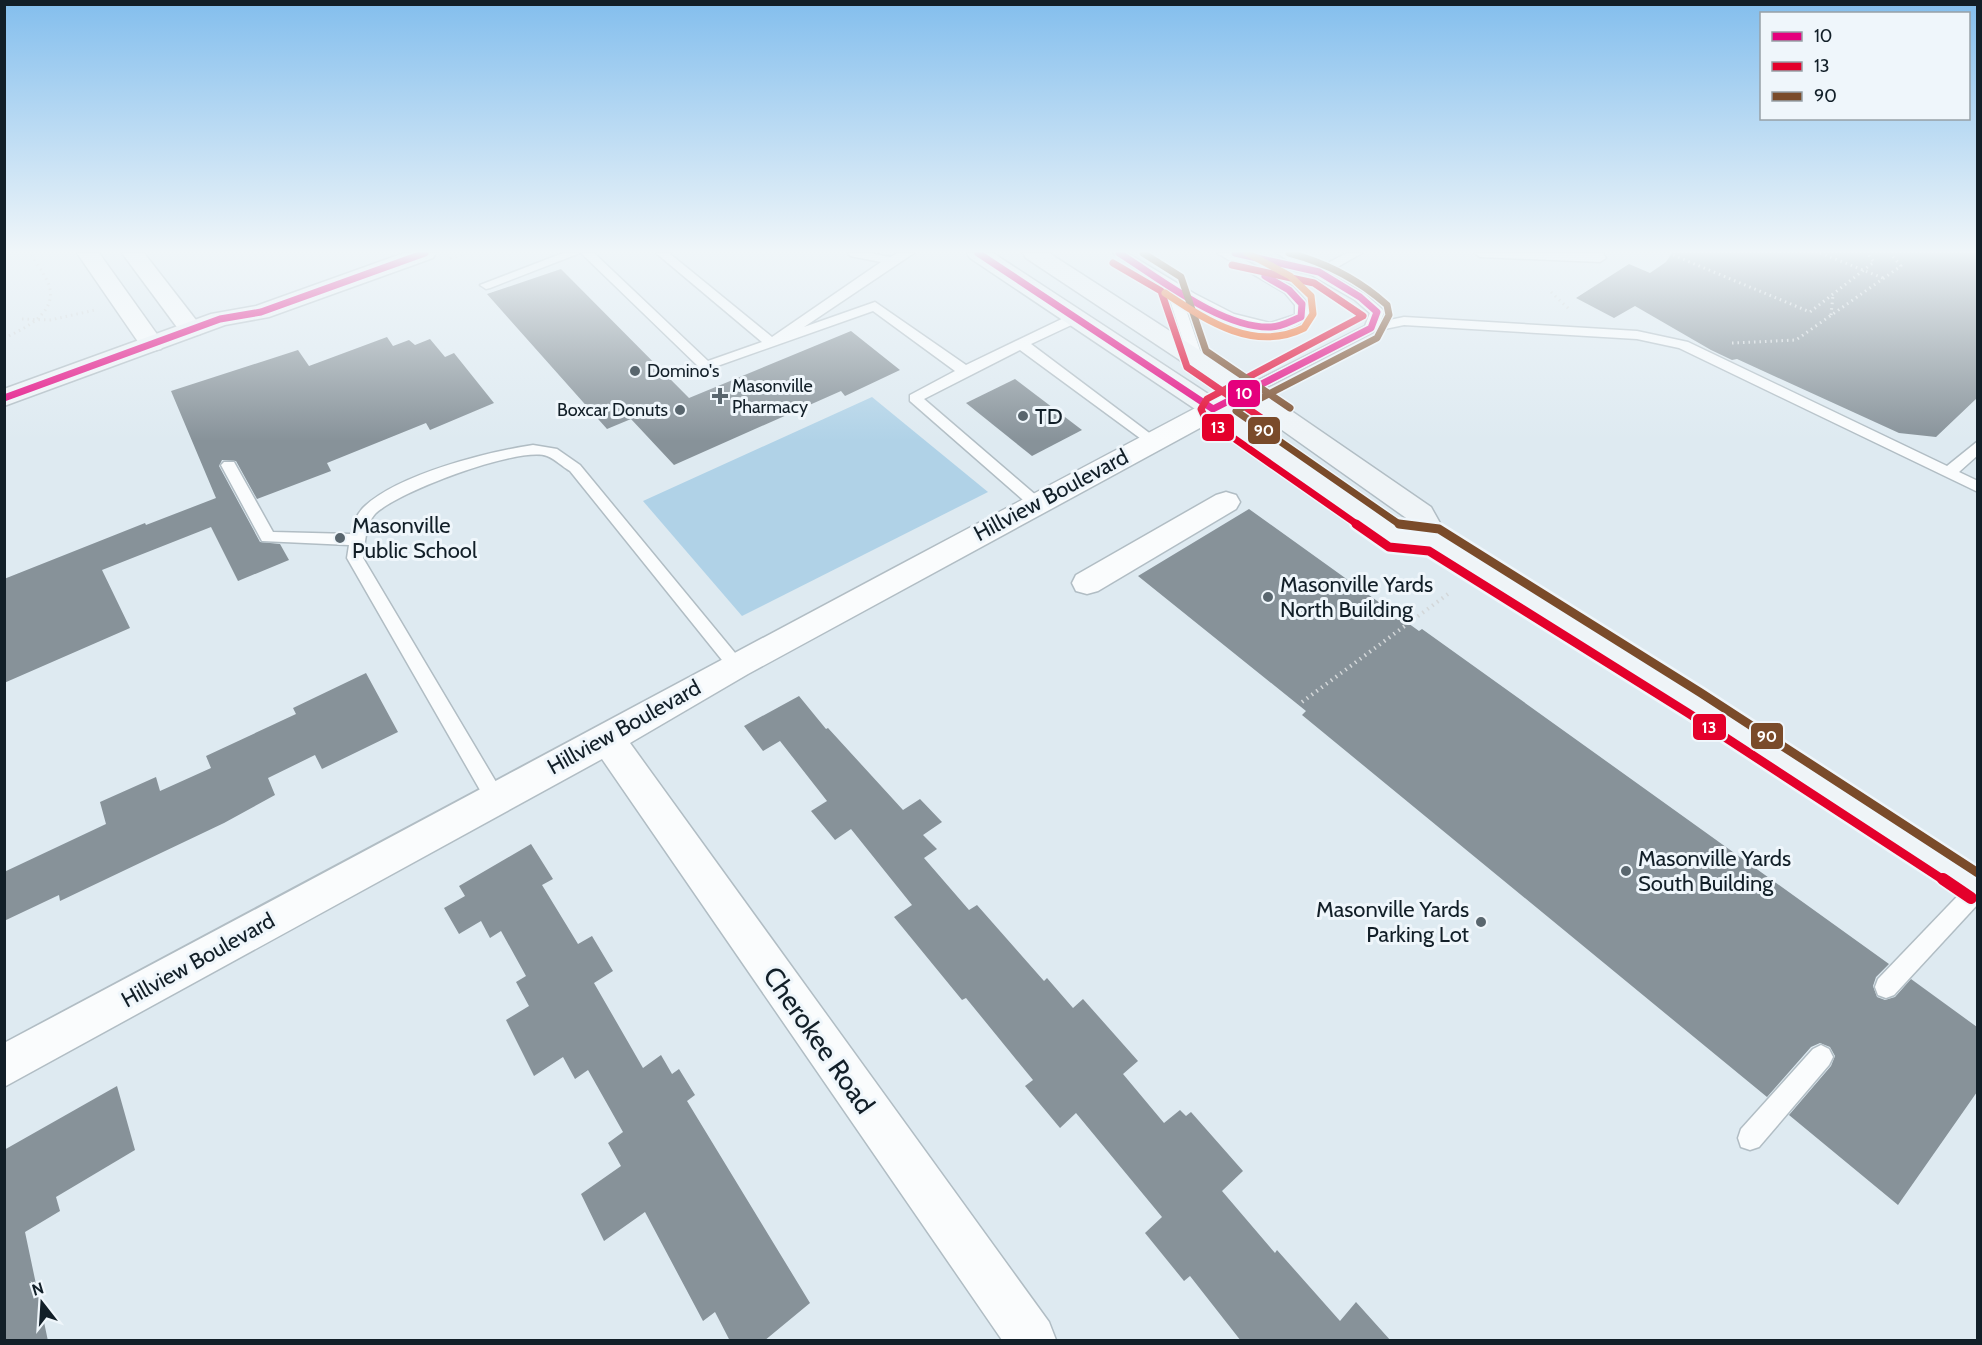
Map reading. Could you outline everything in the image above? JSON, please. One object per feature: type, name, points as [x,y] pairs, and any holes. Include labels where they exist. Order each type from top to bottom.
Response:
[{"type":"main road","points":[[220,319],[224,316]]},
{"type":"main road","points":[[4,398],[191,329],[220,319],[239,316]]},
{"type":"main road","points":[[1072,316],[1213,409],[1395,536],[1433,539],[1694,703],[1977,888]]},
{"type":"main road","points":[[1130,316],[1246,392],[1421,514],[1433,539]]},
{"type":"street","points":[[132,316],[152,344]]},
{"type":"street","points":[[181,316],[191,329]]},
{"type":"street","name":"Hillview Boulevard","points":[[4,1066],[608,738],[736,665],[1246,392]]},
{"type":"street","points":[[1087,583],[1226,502]]},
{"type":"street","name":"Cherokee Road","points":[[608,738],[1031,1341]]},
{"type":"lane","points":[[653,316],[706,366],[849,316]]},
{"type":"lane","points":[[739,316],[772,343]]},
{"type":"lane","points":[[772,343],[812,316]]},
{"type":"lane","points":[[889,316],[965,371]]},
{"type":"lane","points":[[1182,316],[1196,359]]},
{"type":"lane","points":[[1227,316],[1246,324],[1268,327],[1301,316]]},
{"type":"lane","points":[[1371,328],[1376,316]]},
{"type":"lane","points":[[1037,503],[915,398],[1020,343],[1075,318]]},
{"type":"lane","points":[[1246,392],[1371,328],[1404,321],[1626,334],[1688,347],[1977,487]]},
{"type":"lane","points":[[1020,343],[1153,441]]},
{"type":"lane","points":[[1948,473],[1977,446]]},
{"type":"lane","points":[[495,798],[355,558],[360,527],[370,510],[401,492],[489,457],[515,451],[547,451],[575,468],[736,665]]},
{"type":"lane","points":[[229,465],[267,537],[358,540]]},
{"type":"lane","points":[[1886,987],[1977,888]]},
{"type":"lane","points":[[1750,1138],[1821,1057]]},
{"type":"path","points":[[4,338],[37,320],[40,316]]},
{"type":"path","points":[[22,319],[37,320],[74,316]]},
{"type":"path","points":[[1688,347],[1702,344],[1796,340],[1830,316]]},
{"type":"path","points":[[1302,702],[1448,594]]},
{"type":"shaded area","points":[[872,397],[988,492],[742,616],[643,501]]},
{"type":"building","points":[[506,316],[607,316],[689,398],[851,331],[900,370],[845,396],[841,391],[674,465],[631,419],[607,429]]},
{"type":"building","points":[[1652,316],[1977,316],[1977,398],[1936,437],[1899,433],[1737,359],[1732,360]]},
{"type":"building","points":[[387,337],[393,346],[409,340],[415,345],[430,339],[445,357],[454,353],[494,403],[430,430],[426,423],[327,463],[331,471],[257,499],[236,461],[222,460],[219,466],[260,542],[280,544],[289,560],[238,581],[211,527],[102,570],[130,628],[4,683],[4,579],[145,523],[146,525],[216,498],[171,391],[298,350],[309,366]]},
{"type":"building","name":"TD","points":[[1015,379],[1082,430],[1032,456],[966,403]]},
{"type":"building","name":"Masonville Yards South Building","points":[[1249,509],[1419,631],[1422,629],[1889,964],[1876,977],[1873,986],[1877,997],[1885,1000],[1895,997],[1911,979],[1977,1027],[1977,1092],[1898,1205],[1789,1115],[1831,1066],[1835,1056],[1830,1047],[1820,1043],[1811,1047],[1767,1097],[1302,715],[1306,711],[1138,576]]},
{"type":"building","points":[[366,673],[398,732],[322,769],[315,755],[268,778],[275,795],[224,823],[60,901],[59,895],[4,921],[4,872],[106,824],[100,802],[156,777],[160,791],[211,768],[206,756],[296,714],[293,708]]},
{"type":"building","points":[[799,696],[826,729],[828,728],[903,810],[920,799],[942,822],[923,835],[937,849],[924,858],[969,910],[977,905],[1044,981],[1047,978],[1073,1008],[1083,999],[1138,1061],[1123,1074],[1164,1123],[1180,1110],[1186,1116],[1191,1112],[1243,1171],[1222,1191],[1275,1253],[1277,1250],[1340,1321],[1356,1302],[1391,1341],[1241,1341],[1190,1276],[1184,1281],[1145,1233],[1162,1217],[1076,1113],[1060,1128],[1025,1086],[1033,1080],[966,998],[962,1000],[894,917],[912,905],[851,829],[835,840],[811,811],[827,801],[780,741],[763,751],[744,726]]},
{"type":"building","points":[[531,844],[553,879],[542,885],[578,944],[592,936],[613,971],[594,983],[643,1068],[661,1055],[672,1074],[679,1069],[695,1095],[687,1101],[810,1303],[764,1341],[730,1341],[715,1312],[703,1321],[645,1212],[604,1241],[581,1194],[621,1166],[608,1143],[623,1132],[588,1070],[575,1079],[563,1057],[534,1076],[506,1020],[529,1006],[516,982],[526,976],[501,931],[490,938],[481,921],[459,934],[444,908],[465,896],[459,886]]},
{"type":"building","points":[[117,1086],[135,1150],[56,1197],[60,1211],[25,1232],[48,1341],[4,1341],[4,1150]]},
{"type":"transit line","name":"10","points":[[4,398],[220,319],[239,316]]},
{"type":"transit line","name":"10","points":[[1073,316],[1213,409],[1371,328],[1376,316]]},
{"type":"transit line","name":"13","points":[[1169,316],[1187,367],[1276,428]]},
{"type":"transit line","name":"90","points":[[1194,316],[1206,351],[1290,408]]},
{"type":"transit line","points":[[1201,316],[1235,332],[1264,337],[1296,333],[1310,322],[1312,316]]},
{"type":"transit line","name":"10","points":[[1225,316],[1247,324],[1266,327],[1284,324],[1301,316]]},
{"type":"transit line","name":"13","points":[[1363,316],[1361,319],[1207,399],[1201,409],[1205,418],[1389,547],[1429,551],[1688,713],[1971,898]]},
{"type":"transit line","name":"90","points":[[1389,316],[1377,338],[1236,411],[1399,524],[1439,529],[1701,693],[1978,873]]},
{"type":"place","name":"Domino's","points":[[635,371]]},
{"type":"place","name":"Masonville Pharmacy","points":[[720,396]]},
{"type":"place","name":"Boxcar Donuts","points":[[680,410]]},
{"type":"place","name":"TD","points":[[1023,416]]},
{"type":"place","name":"Masonville Public School","points":[[340,538]]},
{"type":"place","name":"Masonville Yards North Building","points":[[1268,597]]},
{"type":"place","name":"Masonville Yards South Building","points":[[1626,871]]},
{"type":"place","name":"Masonville Yards Parking Lot","points":[[1481,922]]}]
